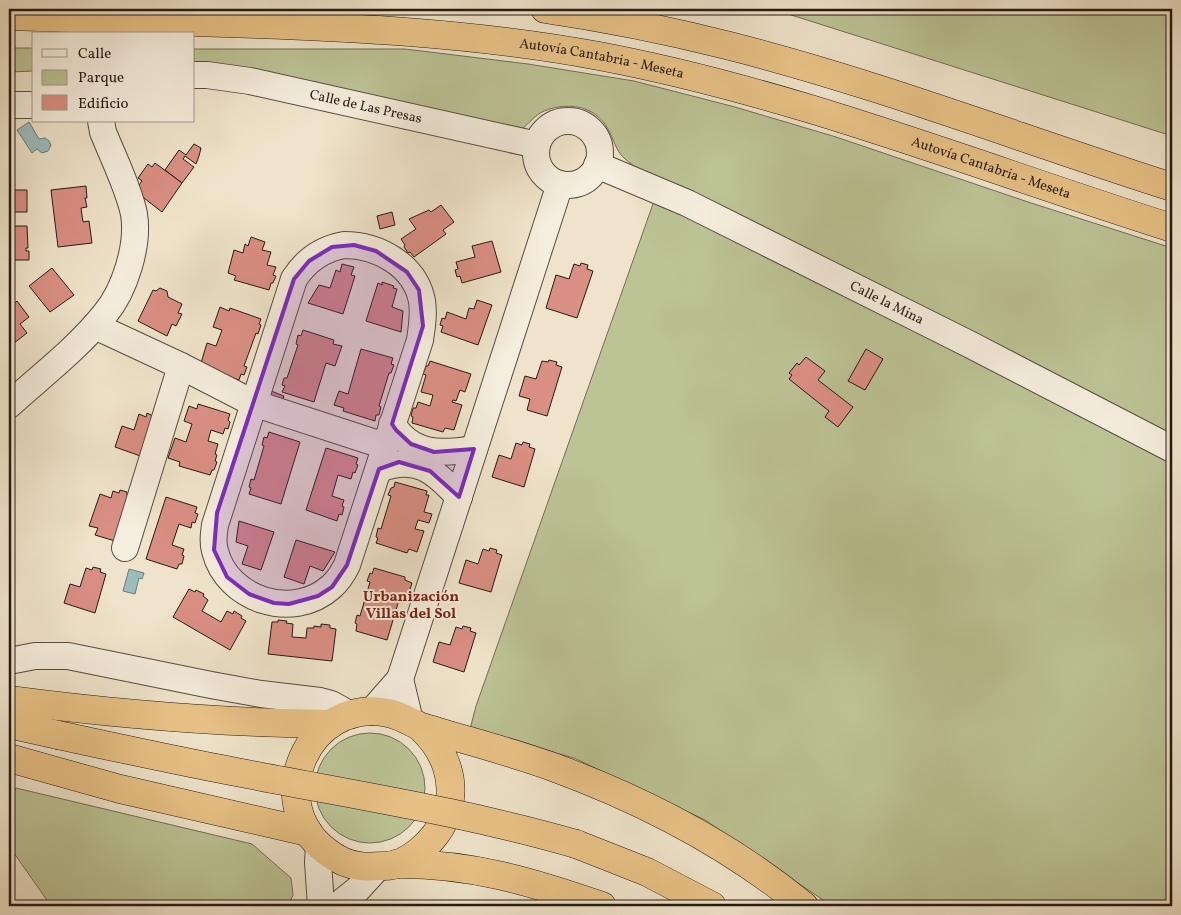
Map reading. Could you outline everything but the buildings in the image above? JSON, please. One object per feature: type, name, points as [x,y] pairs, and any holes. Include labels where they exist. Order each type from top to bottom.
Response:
[{"type":"highway","points":[[545,9],[676,33],[780,60],[874,88],[1172,187]]},
{"type":"highway","name":"Autovía Cantabria - Meseta","points":[[9,16],[275,24],[441,33],[546,46],[706,80],[810,109],[1172,228]]},
{"type":"highway","points":[[9,700],[111,713],[176,718],[351,717],[393,714],[414,724],[553,767],[637,802],[695,832],[747,863],[804,906]]},
{"type":"highway","points":[[351,717],[312,741],[300,762],[295,782],[295,799],[300,817],[313,839],[332,856],[360,866],[442,865],[506,876],[602,906]]},
{"type":"highway","points":[[9,724],[253,776],[508,825],[576,844],[647,872],[712,906]]},
{"type":"highway","points":[[387,865],[408,858],[429,844],[440,829],[448,808],[451,792],[444,756],[430,736],[414,724]]},
{"type":"highway","points":[[9,758],[111,787],[313,839]]},
{"type":"street","name":"Calle de Las Presas","points":[[195,76],[207,75],[250,81],[537,144]]},
{"type":"street","points":[[9,105],[32,105]]},
{"type":"street","points":[[564,121],[574,121],[584,125],[592,131],[597,140],[600,150],[597,165],[590,177],[582,182],[574,185],[560,184],[546,177],[540,168],[536,158],[539,138],[554,124],[564,121]]},
{"type":"street","points":[[9,405],[107,313],[117,295],[132,257],[135,236],[134,214],[101,122]]},
{"type":"street","name":"Calle la Mina","points":[[597,165],[687,203],[962,340],[1172,449]]},
{"type":"street","points":[[9,661],[34,656],[68,656],[211,685],[326,703],[342,709],[351,717],[400,679],[560,184]]},
{"type":"street","points":[[344,245],[360,246],[376,250],[399,264],[414,281],[422,301],[423,314],[420,340],[385,446],[347,565],[332,587],[305,602],[289,604],[261,600],[237,587],[227,577],[219,564],[214,550],[213,538],[217,513],[290,291],[300,270],[309,261],[332,247],[344,245]]},
{"type":"street","points":[[95,326],[181,366],[253,403],[385,446],[399,462],[420,466],[439,477],[459,497]]},
{"type":"street","points":[[125,548],[181,366]]},
{"type":"street","points":[[385,446],[404,438],[424,449],[442,453],[474,449]]},
{"type":"street","points":[[400,679],[414,724]]},
{"type":"street","points":[[313,839],[318,862],[321,906]]},
{"type":"street","points":[[337,906],[387,865]]},
{"type":"highlighted area","points":[[354,245],[376,251],[407,272],[419,290],[423,326],[392,424],[396,430],[411,444],[434,452],[474,449],[459,497],[430,471],[399,462],[379,469],[347,565],[332,587],[318,596],[289,604],[274,603],[249,594],[227,577],[214,550],[217,513],[294,279],[309,261],[332,247]]},
{"type":"green space","points":[[772,9],[1172,9],[1172,136],[807,20]]},
{"type":"green space","points":[[9,48],[32,48],[32,71],[9,72]]},
{"type":"green space","points":[[195,49],[405,49],[528,64],[634,81],[735,107],[836,137],[1172,248],[1172,439],[661,182],[625,159],[619,152],[602,121],[595,114],[587,110],[568,106],[549,109],[540,113],[523,128],[195,64]]},
{"type":"green space","points":[[654,201],[916,332],[1172,464],[1172,906],[832,906],[705,820],[574,758],[470,729],[476,706]]},
{"type":"green space","points":[[370,733],[391,737],[409,749],[421,767],[425,788],[421,809],[409,827],[391,839],[370,843],[349,839],[331,827],[319,809],[315,788],[319,767],[331,749],[349,737]]},
{"type":"green space","points":[[16,788],[252,844],[291,878],[293,895],[288,906],[51,906],[9,846],[9,805]]},
{"type":"water","points":[[29,122],[39,139],[45,138],[49,141],[51,145],[48,151],[42,153],[37,149],[32,153],[17,130]]},
{"type":"water","points":[[129,569],[144,573],[142,579],[139,578],[135,594],[123,591]]},
{"type":"district","name":"Urbanización Villas del Sol","points":[[411,606]]}]
